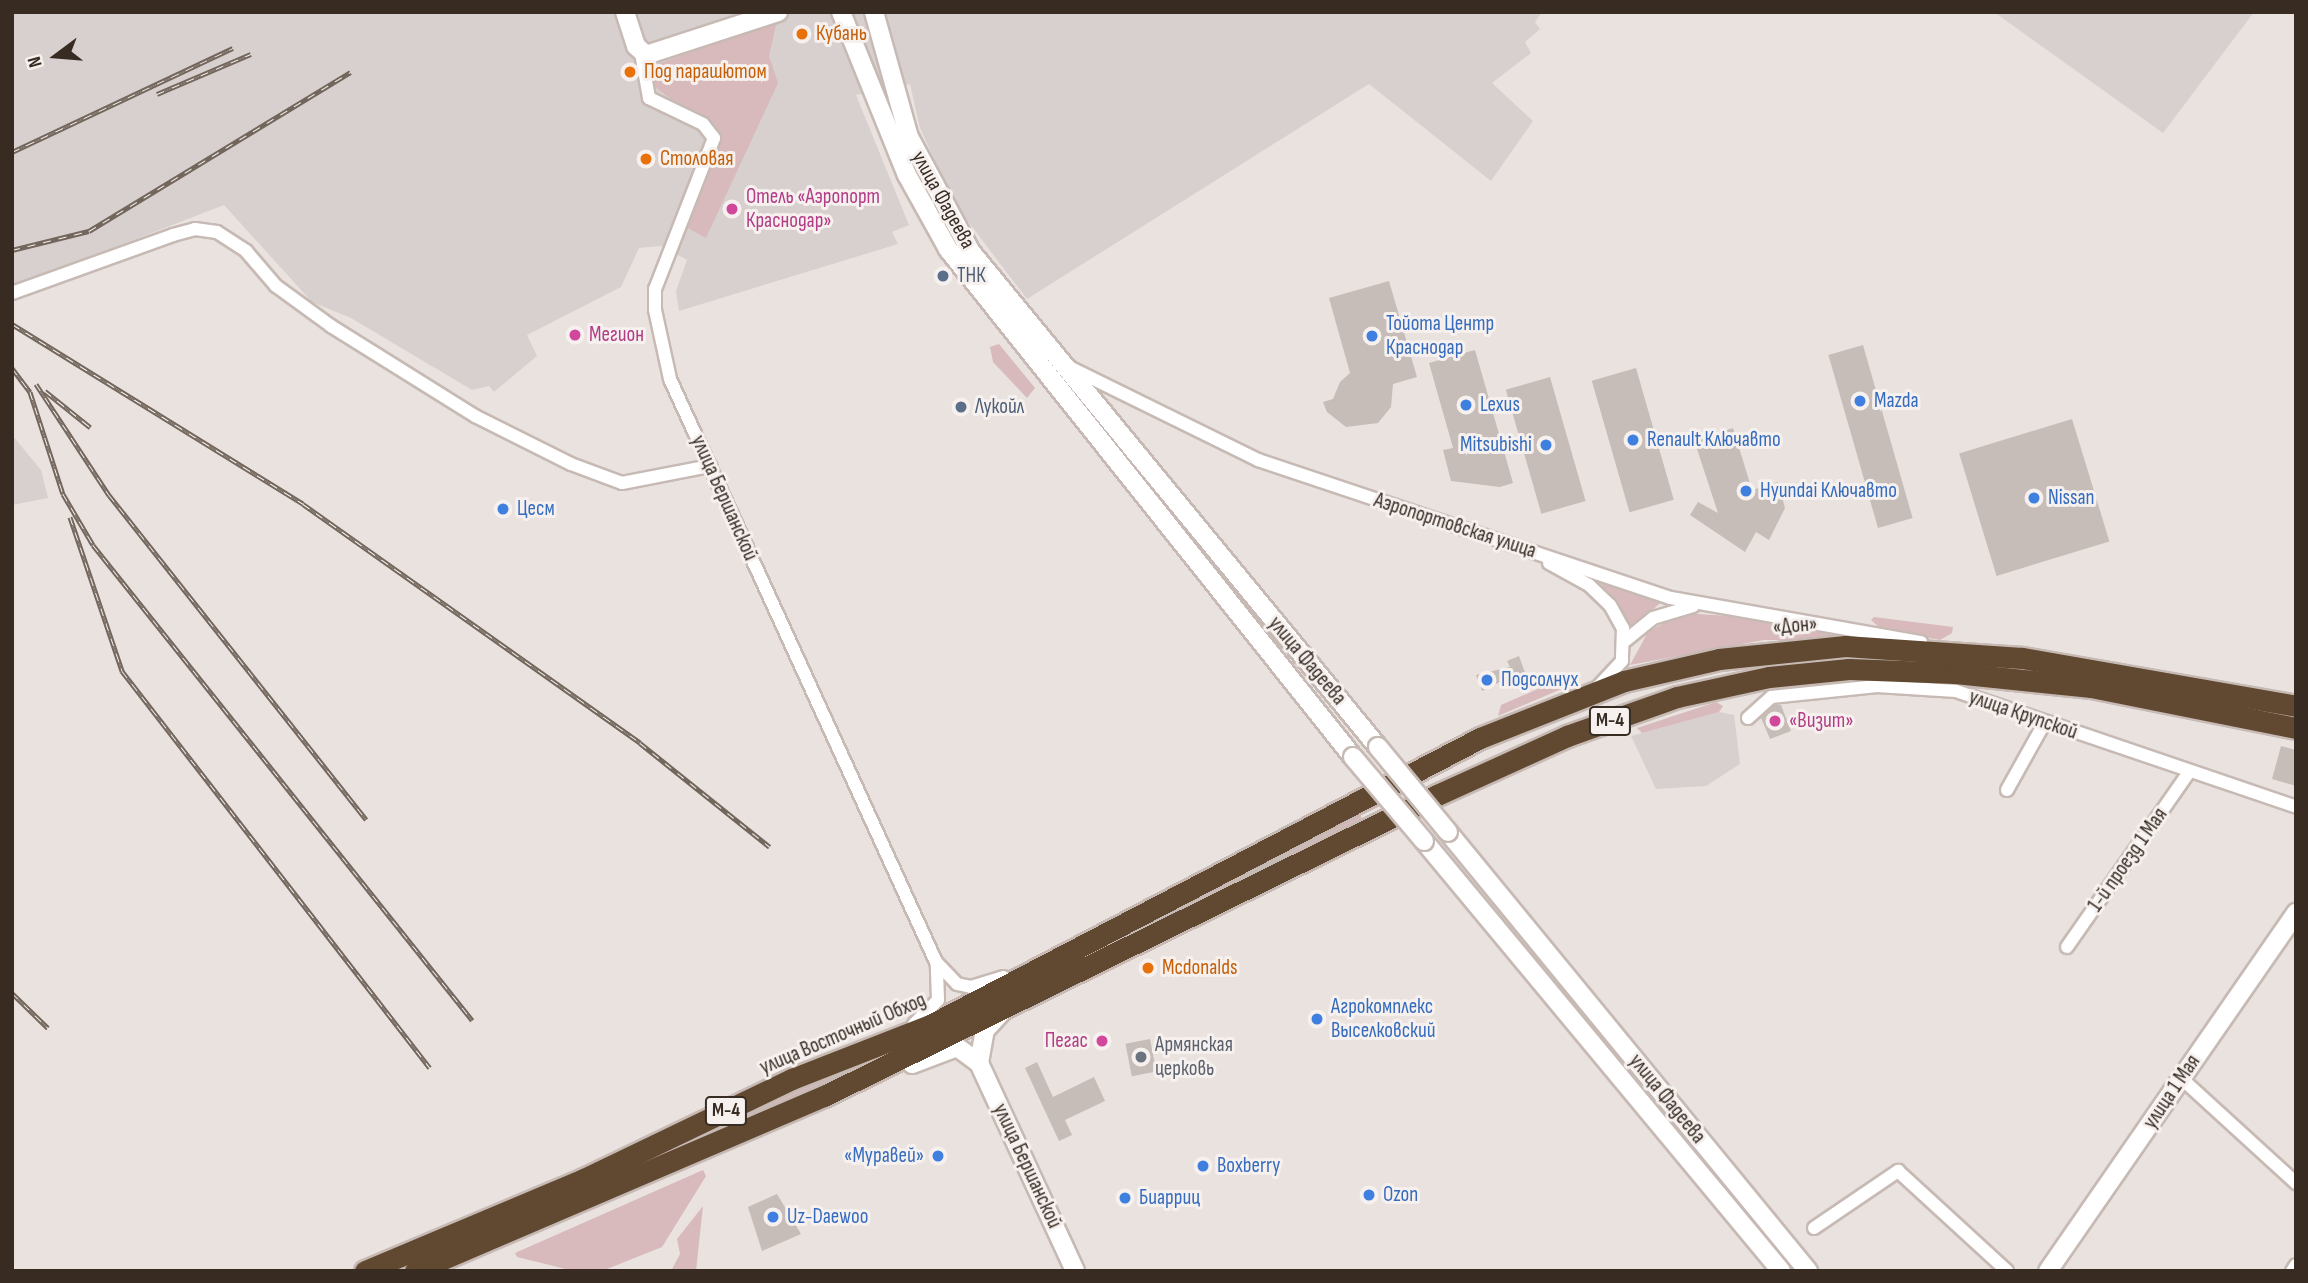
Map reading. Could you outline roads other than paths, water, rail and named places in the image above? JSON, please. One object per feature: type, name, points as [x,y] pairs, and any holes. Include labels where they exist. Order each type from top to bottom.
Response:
[{"type":"highway","name":"«Дон»","points":[[1329,820],[1480,738],[1593,692],[1668,669],[1787,650],[1845,646],[2022,658],[2296,706]]},
{"type":"highway","name":"улица Восточный Обход","points":[[415,1271],[824,1096],[1567,736],[1677,697],[1769,677],[1849,669],[1955,673],[2091,687],[2296,728]]},
{"type":"highway","name":"улица Восточный Обход","points":[[365,1271],[584,1179],[792,1079],[932,1024],[1062,954],[1329,820]]},
{"type":"main road","points":[[625,12],[640,53],[654,55],[778,12]]},
{"type":"main road","name":"улица Фадеева","points":[[841,12],[928,214],[964,273],[1061,363],[1091,387],[1334,695],[1808,1271]]},
{"type":"main road","name":"улица Фадеева","points":[[874,12],[909,137],[953,225],[1019,325],[1032,356],[1353,757],[1781,1271]]},
{"type":"main road","points":[[867,75],[889,65]]},
{"type":"main road","points":[[1316,710],[1328,706],[1334,695]]},
{"type":"main road","name":"улица 1 Мая","points":[[2048,1271],[2296,913]]},
{"type":"main road","points":[[824,1096],[841,1096],[957,1046],[979,1062],[985,1030],[1007,1007]]},
{"type":"main road","name":"улица Бершанской","points":[[979,1062],[1075,1271]]},
{"type":"street","name":"улица Бершанской","points":[[640,53],[649,98],[703,124],[714,138],[656,289],[654,310],[670,379],[936,962],[941,986],[926,1016],[870,1050]]},
{"type":"street","points":[[12,293],[173,235],[195,229],[217,232],[246,251],[276,286],[331,326],[475,416],[571,464],[622,483],[710,466]]},
{"type":"street","points":[[1032,356],[1061,363]]},
{"type":"street","name":"Аэропортовская улица","points":[[1091,387],[1258,460],[1697,606],[2022,658]]},
{"type":"street","points":[[1527,550],[1595,591],[1617,614],[1626,640],[1622,661],[1593,692]]},
{"type":"street","points":[[1626,640],[1661,614],[1697,606]]},
{"type":"street","name":"улица Крупской","points":[[1748,718],[1771,697],[1877,686],[1956,691],[2296,807]]},
{"type":"street","points":[[2007,790],[2045,722]]},
{"type":"street","name":"1-й проезд 1 Мая","points":[[2067,947],[2189,772]]},
{"type":"street","name":"улица Бершанской","points":[[936,962],[957,984],[971,987],[1062,954]]},
{"type":"street","points":[[2181,1078],[2296,1183]]},
{"type":"street","points":[[1814,1228],[1898,1171],[2007,1271]]},
{"type":"street","points":[[2292,1271],[2296,1265]]},
{"type":"railway","points":[[12,152],[233,48]]},
{"type":"railway","points":[[157,94],[251,54]]},
{"type":"railway","points":[[12,250],[89,231],[350,72]]},
{"type":"railway","points":[[12,324],[303,504],[640,743],[770,847]]},
{"type":"railway","points":[[12,368],[30,392],[63,494],[93,545],[472,1020]]},
{"type":"railway","points":[[36,384],[109,495],[366,819]]},
{"type":"railway","points":[[45,391],[90,427]]},
{"type":"railway","points":[[70,517],[122,671],[430,1068]]},
{"type":"railway","points":[[12,993],[48,1028]]},
{"type":"place","name":"Кубань","points":[[802,34]]},
{"type":"place","name":"Под парашютом","points":[[630,72]]},
{"type":"place","name":"Столовая","points":[[646,159]]},
{"type":"place","name":"Отель «Аэропорт Краснодар»","points":[[732,209]]},
{"type":"place","name":"ТНК","points":[[943,276]]},
{"type":"place","name":"Мегион","points":[[575,335]]},
{"type":"place","name":"Тойота Центр Краснодар","points":[[1372,336]]},
{"type":"place","name":"Mazda","points":[[1860,401]]},
{"type":"place","name":"Lexus","points":[[1466,405]]},
{"type":"place","name":"Лукойл","points":[[961,407]]},
{"type":"place","name":"Renault Ключавто","points":[[1633,440]]},
{"type":"place","name":"Mitsubishi","points":[[1546,445]]},
{"type":"place","name":"Hyundai Ключавто","points":[[1746,491]]},
{"type":"place","name":"Nissan","points":[[2034,498]]},
{"type":"place","name":"Цесм","points":[[503,509]]},
{"type":"place","name":"Подсолнух","points":[[1487,680]]},
{"type":"place","name":"«Визит»","points":[[1775,721]]},
{"type":"place","name":"Mcdonalds","points":[[1148,968]]},
{"type":"place","name":"Агрокомплекс Выселковский","points":[[1317,1019]]},
{"type":"place","name":"Пегас","points":[[1102,1041]]},
{"type":"place","name":"Армянская церковь","points":[[1141,1057]]},
{"type":"place","name":"«Муравей»","points":[[938,1156]]},
{"type":"place","name":"Boxberry","points":[[1203,1166]]},
{"type":"place","name":"Ozon","points":[[1369,1195]]},
{"type":"place","name":"Биарриц","points":[[1125,1198]]},
{"type":"place","name":"Uz-Daewoo","points":[[773,1217]]}]
